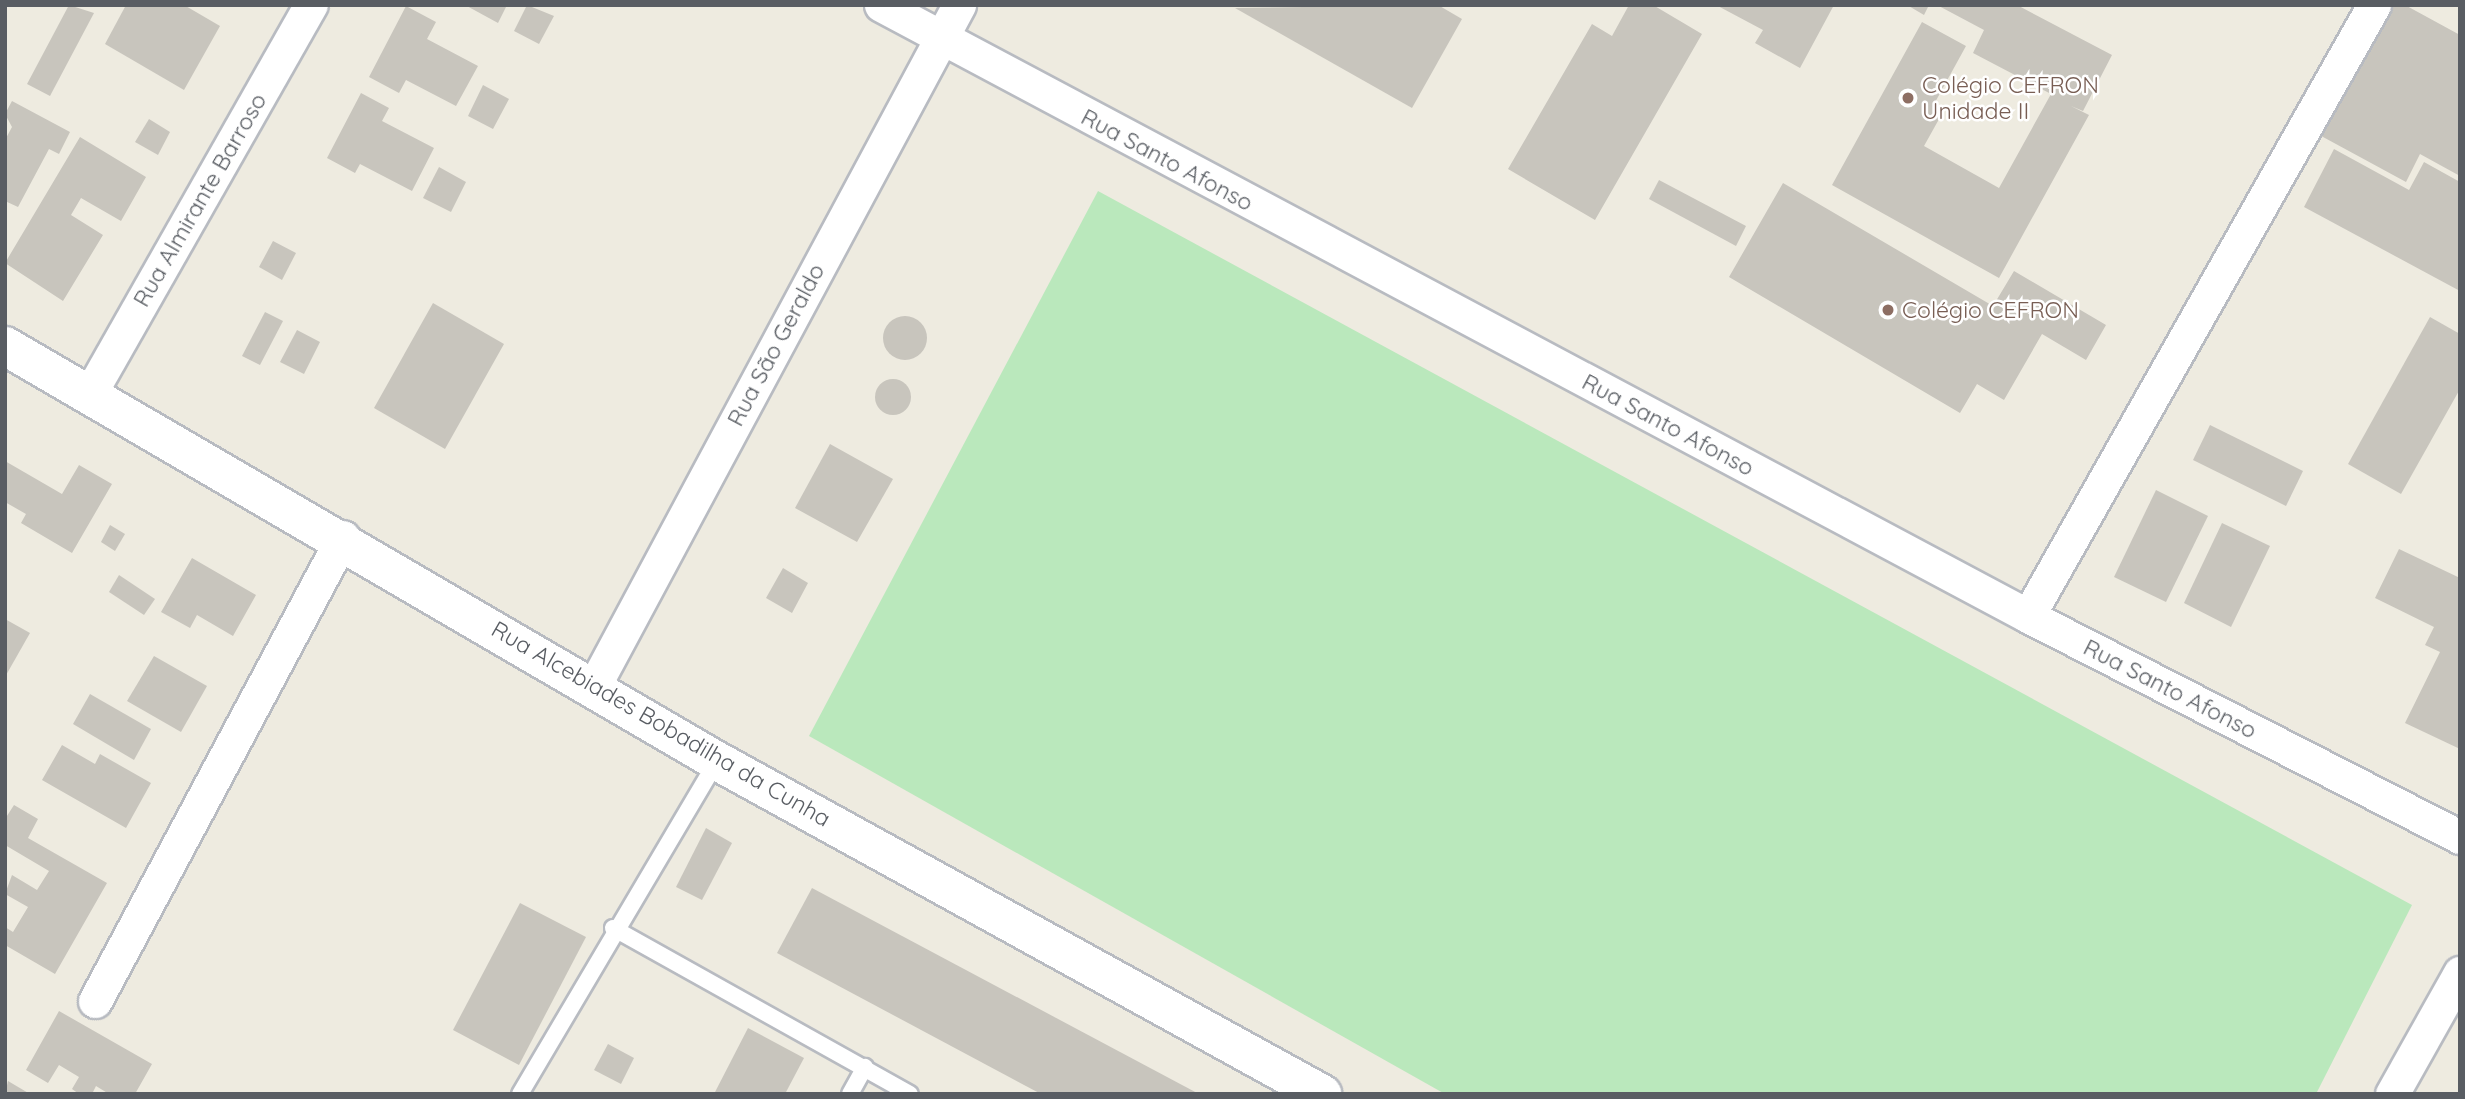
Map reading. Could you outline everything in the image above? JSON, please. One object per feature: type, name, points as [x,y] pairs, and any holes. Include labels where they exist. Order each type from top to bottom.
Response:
[{"type":"street","name":"Rua Almirante Barroso","points":[[89,396],[311,5]]},
{"type":"street","name":"Rua Santo Afonso","points":[[881,5],[940,39],[2028,616],[2460,837]]},
{"type":"street","name":"Rua São Geraldo","points":[[594,685],[959,5]]},
{"type":"street","points":[[2028,616],[2374,5]]},
{"type":"street","name":"Rua Alcebiades Bobadilha da Cunha","points":[[5,346],[89,396],[343,537],[717,761],[1322,1094]]},
{"type":"street","points":[[95,1001],[343,537]]},
{"type":"street","points":[[2392,1094],[2460,973]]},
{"type":"lane","points":[[520,1094],[613,928],[717,761]]},
{"type":"lane","points":[[613,928],[910,1094]]},
{"type":"lane","points":[[850,1094],[865,1067]]},
{"type":"green space","points":[[1098,191],[2412,905],[2316,1094],[1445,1094],[809,736]]},
{"type":"building","points":[[69,5],[94,13],[50,96],[27,84]]},
{"type":"building","points":[[126,5],[184,5],[220,26],[184,90],[105,44]]},
{"type":"building","points":[[465,5],[507,5],[498,23]]},
{"type":"building","points":[[527,5],[554,16],[539,44],[514,31]]},
{"type":"building","points":[[1438,5],[1462,19],[1412,108],[1235,8]]},
{"type":"building","points":[[1629,5],[1653,5],[1702,34],[1595,220],[1508,169],[1592,24],[1612,36]]},
{"type":"building","points":[[1716,5],[1834,5],[1800,68],[1755,43],[1763,30]]},
{"type":"building","points":[[1907,5],[1929,5],[1924,15]]},
{"type":"building","points":[[1937,5],[2017,5],[2112,55],[2083,111],[2071,106],[2089,115],[1999,278],[1832,185],[1922,22],[1966,46],[1933,106],[1943,112],[1924,146],[1999,188],[2051,94],[1973,53],[1984,30]]},
{"type":"building","points":[[2380,5],[2405,5],[2460,35],[2460,176],[2420,154],[2406,182],[2312,131]]},
{"type":"building","points":[[406,6],[436,22],[427,39],[478,66],[456,106],[406,80],[399,93],[369,77]]},
{"type":"building","points":[[483,85],[509,99],[493,129],[468,116]]},
{"type":"building","points":[[361,93],[389,108],[382,121],[434,148],[412,191],[360,164],[355,173],[327,158]]},
{"type":"building","points":[[12,101],[70,132],[59,154],[49,149],[18,207],[5,201],[5,140],[12,127],[5,114]]},
{"type":"building","points":[[149,119],[170,132],[158,155],[135,142]]},
{"type":"building","points":[[80,137],[146,177],[121,221],[81,198],[71,215],[103,235],[63,301],[5,263]]},
{"type":"building","points":[[2334,149],[2409,190],[2424,162],[2460,182],[2460,291],[2304,207]]},
{"type":"building","points":[[439,167],[466,182],[451,212],[423,198]]},
{"type":"building","points":[[1659,180],[1746,226],[1736,246],[1649,199]]},
{"type":"building","points":[[1783,183],[1993,306],[2014,271],[2106,325],[2086,360],[2042,334],[2004,400],[1977,384],[1960,413],[1729,277]]},
{"type":"building","points":[[273,241],[296,253],[282,280],[259,267]]},
{"type":"building","points":[[433,303],[504,344],[445,449],[374,408]]},
{"type":"building","points":[[265,312],[283,321],[260,365],[242,356]]},
{"type":"building","points":[[905,316],[920,323],[927,338],[920,353],[905,360],[890,353],[883,338],[890,323]]},
{"type":"building","points":[[2430,317],[2460,334],[2460,389],[2401,494],[2348,464]]},
{"type":"building","points":[[297,330],[320,342],[304,374],[280,362]]},
{"type":"building","points":[[893,379],[906,384],[911,397],[906,410],[893,415],[880,410],[875,397],[880,384]]},
{"type":"building","points":[[2210,425],[2303,471],[2286,506],[2193,460]]},
{"type":"building","points":[[830,444],[893,479],[857,542],[795,508]]},
{"type":"building","points":[[5,461],[62,494],[79,465],[112,484],[72,553],[21,523],[26,514],[5,502]]},
{"type":"building","points":[[2156,490],[2208,516],[2166,602],[2114,577]]},
{"type":"building","points":[[2222,523],[2270,546],[2231,627],[2184,603]]},
{"type":"building","points":[[110,525],[125,534],[115,551],[101,542]]},
{"type":"building","points":[[2399,549],[2460,578],[2460,749],[2405,723],[2440,652],[2425,645],[2434,627],[2375,598]]},
{"type":"building","points":[[192,558],[256,595],[233,636],[197,615],[190,628],[161,612]]},
{"type":"building","points":[[783,568],[808,583],[792,613],[766,598]]},
{"type":"building","points":[[119,575],[155,599],[144,615],[109,592]]},
{"type":"building","points":[[5,619],[30,633],[5,677]]},
{"type":"building","points":[[154,656],[207,686],[181,732],[127,701]]},
{"type":"building","points":[[90,694],[151,729],[134,760],[73,724]]},
{"type":"building","points":[[62,745],[95,764],[100,754],[151,783],[126,828],[42,780]]},
{"type":"building","points":[[14,805],[38,819],[28,838],[107,883],[55,974],[5,945],[5,927],[13,932],[28,907],[5,894],[12,875],[37,890],[49,871],[5,845],[5,819]]},
{"type":"building","points":[[706,828],[732,843],[702,900],[676,887]]},
{"type":"building","points":[[812,888],[1199,1094],[1041,1094],[777,953]]},
{"type":"building","points":[[520,903],[586,937],[519,1065],[453,1030]]},
{"type":"building","points":[[59,1011],[152,1064],[135,1094],[109,1094],[96,1086],[92,1094],[79,1094],[72,1089],[79,1077],[59,1065],[48,1083],[26,1070]]},
{"type":"building","points":[[748,1028],[804,1058],[785,1094],[714,1094]]},
{"type":"building","points":[[608,1044],[634,1058],[621,1084],[594,1070]]},
{"type":"building","points":[[8,1081],[30,1094],[5,1094]]},
{"type":"place","name":"Colégio CEFRON Unidade II","points":[[1908,98]]},
{"type":"place","name":"Colégio CEFRON","points":[[1888,310]]}]
